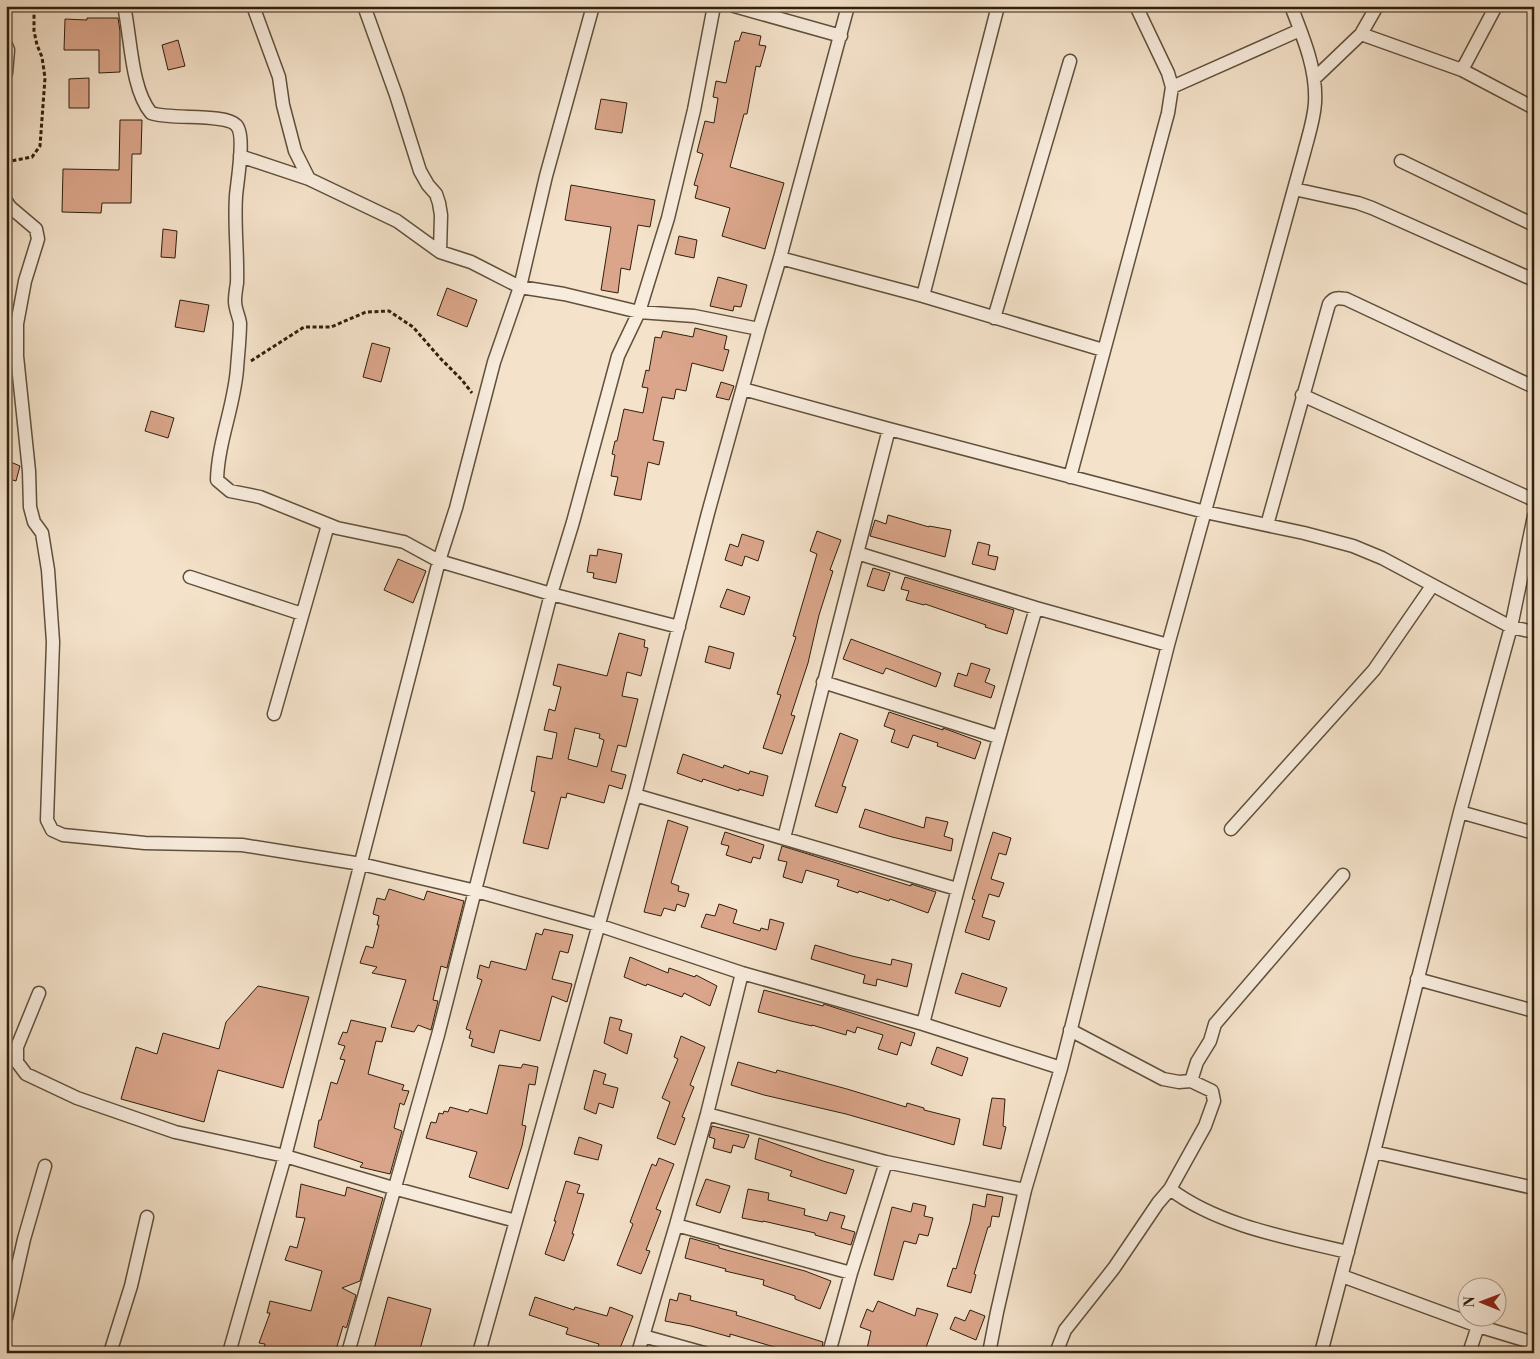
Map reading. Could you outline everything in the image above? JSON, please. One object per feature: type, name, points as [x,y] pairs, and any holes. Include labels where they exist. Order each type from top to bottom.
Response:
[{"type":"street","points":[[124,6],[136,76],[142,100],[148,110],[157,115],[197,116],[231,121],[240,130],[240,156],[236,196],[235,249],[237,282],[234,304],[240,324],[234,396],[217,463],[217,480],[230,491],[260,497],[337,528],[404,542],[439,561],[551,594],[679,627]]},
{"type":"street","points":[[253,6],[279,76],[283,105],[295,151],[309,179]]},
{"type":"street","points":[[364,6],[396,95],[420,171],[428,186],[436,194],[439,203],[440,252]]},
{"type":"street","points":[[229,1353],[285,1156],[439,561],[494,362],[520,287],[546,176],[593,6]]},
{"type":"street","points":[[348,1353],[438,1035],[551,594],[573,522],[618,356],[639,312],[670,209],[694,110],[714,6]]},
{"type":"street","points":[[734,6],[841,36]]},
{"type":"street","points":[[479,1353],[635,794],[759,329],[848,6]]},
{"type":"street","points":[[923,296],[998,6]]},
{"type":"street","points":[[1070,477],[1168,113],[1172,87],[1168,73],[1136,6]]},
{"type":"street","points":[[989,1353],[996,1312],[1024,1190],[1061,1068],[1168,645],[1304,153],[1315,104],[1314,79],[1309,56],[1291,6]]},
{"type":"street","points":[[1314,79],[1361,34],[1377,6]]},
{"type":"street","points":[[1462,70],[1496,6]]},
{"type":"street","points":[[1172,87],[1300,30]]},
{"type":"street","points":[[1361,34],[1462,70],[1534,108]]},
{"type":"street","points":[[6,46],[8,50],[6,73]]},
{"type":"street","points":[[994,318],[1070,62]]},
{"type":"street","points":[[240,156],[309,179],[397,221],[440,252],[471,262],[520,287],[564,294],[639,312],[694,316],[759,329]]},
{"type":"street","points":[[1401,161],[1534,225]]},
{"type":"street","points":[[1294,189],[1358,203],[1372,208],[1534,280]]},
{"type":"street","points":[[6,201],[10,207],[36,229],[38,239],[24,281],[18,316],[17,356],[30,507],[34,522],[42,533],[48,570],[53,642],[47,820],[52,830],[63,835],[145,843],[242,845],[361,864],[476,891],[598,925],[742,973],[923,1024],[1061,1068]]},
{"type":"street","points":[[780,258],[923,296],[1103,350]]},
{"type":"street","points":[[1267,525],[1302,395],[1332,299],[1346,299],[1534,387]]},
{"type":"street","points":[[743,389],[1205,512],[1353,546],[1382,558],[1511,627],[1534,632]]},
{"type":"street","points":[[1302,395],[1534,500]]},
{"type":"street","points":[[784,838],[889,429]]},
{"type":"street","points":[[1320,1353],[1342,1276],[1460,812],[1511,627],[1534,516]]},
{"type":"street","points":[[274,714],[328,524]]},
{"type":"street","points":[[857,553],[1036,608],[1168,645]]},
{"type":"street","points":[[190,577],[302,614]]},
{"type":"street","points":[[1231,829],[1374,670],[1432,586]]},
{"type":"street","points":[[923,1024],[956,890],[1036,608]]},
{"type":"street","points":[[823,682],[998,737]]},
{"type":"street","points":[[635,794],[956,890]]},
{"type":"street","points":[[1460,812],[1534,833]]},
{"type":"street","points":[[1191,1081],[1198,1062],[1210,1041],[1215,1024],[1342,875]]},
{"type":"street","points":[[638,1353],[707,1114],[742,973]]},
{"type":"street","points":[[1417,980],[1534,1011]]},
{"type":"street","points":[[39,993],[17,1047],[17,1062],[26,1074],[77,1098],[176,1132],[285,1156],[394,1188],[516,1220]]},
{"type":"street","points":[[1056,1353],[1065,1330],[1114,1268],[1158,1203],[1170,1189],[1205,1126],[1214,1101],[1212,1091],[1191,1081],[1179,1082],[1163,1078],[1070,1030]]},
{"type":"street","points":[[707,1114],[886,1162],[1024,1190]]},
{"type":"street","points":[[1374,1152],[1534,1188]]},
{"type":"street","points":[[829,1353],[851,1273],[886,1162]]},
{"type":"street","points":[[6,1318],[24,1239],[45,1166]]},
{"type":"street","points":[[1170,1189],[1187,1202],[1270,1234],[1348,1252]]},
{"type":"street","points":[[110,1353],[131,1286],[147,1217]]},
{"type":"street","points":[[676,1225],[851,1273]]},
{"type":"street","points":[[1342,1276],[1458,1319]]},
{"type":"street","points":[[1469,1353],[1478,1326],[1534,1343]]},
{"type":"street","points":[[643,1336],[704,1353]]},
{"type":"path","points":[[6,162],[32,157],[40,146],[45,78],[42,57],[34,31],[34,6]]},
{"type":"path","points":[[237,369],[304,327],[331,327],[366,312],[389,311],[413,327],[440,359],[462,380],[482,409]]},
{"type":"building","points":[[87,18],[118,18],[120,31],[120,72],[99,73],[99,50],[64,50],[65,19],[87,20]]},
{"type":"building","points":[[742,32],[761,36],[759,45],[766,46],[760,67],[756,66],[747,114],[744,114],[730,167],[784,183],[765,249],[722,236],[730,208],[695,198],[698,186],[694,185],[703,154],[697,152],[705,121],[714,123],[718,98],[713,97],[716,81],[726,83],[735,41],[739,41]]},
{"type":"building","points":[[178,40],[185,66],[168,70],[162,45]]},
{"type":"building","points":[[89,78],[89,108],[69,108],[69,79]]},
{"type":"building","points":[[601,99],[627,103],[622,133],[595,129]]},
{"type":"building","points":[[120,120],[142,120],[141,154],[132,154],[131,203],[102,203],[101,213],[62,212],[63,169],[119,170]]},
{"type":"building","points":[[571,185],[655,200],[650,227],[638,225],[630,270],[621,268],[618,293],[601,290],[611,227],[565,220]]},
{"type":"building","points":[[163,229],[177,231],[175,258],[161,257]]},
{"type":"building","points":[[679,236],[697,240],[694,258],[675,254]]},
{"type":"building","points":[[718,277],[747,285],[741,307],[734,306],[733,311],[710,306]]},
{"type":"building","points":[[447,288],[477,300],[467,327],[437,315]]},
{"type":"building","points":[[180,300],[209,305],[204,332],[175,327]]},
{"type":"building","points":[[695,328],[727,336],[724,349],[729,350],[723,371],[692,363],[686,391],[676,389],[674,399],[662,397],[653,440],[664,442],[659,465],[648,462],[641,500],[614,495],[618,477],[611,476],[615,455],[612,454],[615,441],[617,441],[624,409],[643,413],[648,388],[642,387],[646,370],[649,371],[655,337],[661,338],[663,331],[693,337]]},
{"type":"building","points":[[372,343],[390,348],[381,382],[363,377]]},
{"type":"building","points":[[721,382],[734,386],[729,400],[716,397]]},
{"type":"building","points":[[151,411],[174,418],[168,438],[145,431]]},
{"type":"building","points":[[6,460],[20,466],[16,481],[6,478]]},
{"type":"building","points":[[888,515],[929,527],[951,530],[945,557],[870,536],[875,520],[886,524]]},
{"type":"building","points":[[817,531],[841,540],[830,570],[833,571],[819,615],[808,663],[791,715],[795,716],[782,754],[763,748],[781,695],[777,694],[796,637],[793,636],[817,554],[810,551]]},
{"type":"building","points":[[742,534],[764,541],[758,561],[745,556],[742,566],[725,560],[730,544],[738,547]]},
{"type":"building","points":[[978,542],[990,545],[988,555],[998,557],[995,570],[972,564]]},
{"type":"building","points":[[598,549],[622,554],[616,583],[593,578],[594,573],[587,572],[590,555],[597,556]]},
{"type":"building","points":[[398,559],[426,571],[413,603],[384,590]]},
{"type":"building","points":[[873,568],[890,573],[884,591],[867,586]]},
{"type":"building","points":[[905,577],[1014,610],[1007,634],[925,604],[906,600],[909,591],[901,589]]},
{"type":"building","points":[[727,589],[750,597],[744,615],[720,607]]},
{"type":"building","points":[[619,633],[645,640],[644,647],[648,648],[641,676],[627,672],[622,696],[638,699],[626,747],[618,745],[611,771],[626,775],[622,789],[609,785],[604,803],[567,793],[566,798],[561,797],[548,849],[523,843],[535,792],[531,791],[537,756],[552,759],[557,733],[544,730],[549,709],[555,711],[561,687],[553,685],[558,664],[607,676]],"holes":[[[575,728],[600,734],[599,738],[604,740],[597,767],[568,759]]]},
{"type":"building","points":[[851,639],[941,673],[936,687],[886,668],[883,674],[843,659]]},
{"type":"building","points":[[709,646],[734,653],[730,669],[705,662]]},
{"type":"building","points":[[971,663],[990,669],[985,682],[995,686],[991,698],[954,686],[958,673],[967,676]]},
{"type":"building","points":[[889,712],[943,730],[943,728],[981,742],[975,759],[937,746],[938,743],[913,735],[908,748],[891,742],[895,730],[884,726]]},
{"type":"building","points":[[840,733],[858,740],[842,786],[846,787],[837,813],[815,806]]},
{"type":"building","points":[[683,754],[723,768],[724,765],[749,774],[750,771],[768,776],[763,796],[739,789],[739,791],[703,779],[702,782],[677,773]]},
{"type":"building","points":[[865,809],[924,828],[926,817],[948,822],[944,836],[953,839],[951,851],[859,827]]},
{"type":"building","points":[[668,820],[688,827],[671,883],[679,886],[678,891],[689,894],[685,907],[677,904],[675,911],[664,908],[661,916],[644,912]]},
{"type":"building","points":[[725,832],[764,845],[760,859],[753,857],[751,863],[726,855],[729,846],[721,844]]},
{"type":"building","points":[[993,832],[1011,838],[1006,855],[999,853],[991,879],[1004,883],[999,897],[989,894],[982,917],[995,921],[989,940],[965,932],[975,900],[972,899]]},
{"type":"building","points":[[782,846],[936,892],[928,913],[890,899],[889,901],[837,886],[839,880],[806,870],[802,883],[783,877],[787,862],[778,860]]},
{"type":"building","points":[[389,889],[424,900],[427,891],[464,901],[447,968],[441,966],[433,1000],[438,1001],[431,1030],[418,1025],[414,1032],[391,1027],[406,980],[372,973],[377,967],[360,963],[366,946],[373,948],[379,925],[377,925],[379,916],[373,914],[377,898],[385,900]]},
{"type":"building","points":[[719,904],[737,910],[733,923],[760,931],[761,928],[768,930],[770,919],[784,923],[776,950],[701,927],[706,914],[715,916]]},
{"type":"building","points":[[544,929],[573,935],[568,953],[560,951],[552,979],[572,984],[567,1002],[552,996],[540,1041],[500,1030],[494,1053],[471,1046],[473,1039],[469,1038],[471,1031],[466,1029],[482,980],[477,978],[480,965],[489,968],[491,961],[526,970],[536,933],[542,935]]},
{"type":"building","points":[[815,945],[891,965],[892,959],[912,964],[907,987],[877,979],[876,986],[863,983],[865,975],[811,959]]},
{"type":"building","points":[[630,957],[668,973],[669,968],[695,977],[696,975],[717,986],[710,1006],[684,993],[682,997],[624,977]]},
{"type":"building","points":[[962,973],[1007,988],[1000,1007],[955,993]]},
{"type":"building","points":[[258,986],[309,997],[283,1088],[218,1070],[204,1122],[121,1099],[136,1047],[157,1054],[163,1033],[219,1049],[226,1022]]},
{"type":"building","points":[[764,990],[823,1006],[824,1004],[915,1033],[911,1046],[901,1042],[897,1055],[878,1049],[883,1035],[857,1027],[855,1033],[847,1030],[846,1035],[758,1012]]},
{"type":"building","points":[[610,1017],[622,1020],[619,1030],[632,1034],[627,1054],[604,1043]]},
{"type":"building","points":[[351,1020],[386,1028],[382,1042],[376,1041],[368,1074],[404,1085],[402,1090],[409,1091],[404,1105],[400,1103],[394,1128],[402,1131],[390,1174],[360,1167],[363,1163],[314,1147],[319,1120],[321,1120],[331,1082],[337,1084],[345,1060],[340,1059],[345,1046],[338,1044],[343,1032],[347,1033]]},
{"type":"building","points":[[681,1036],[705,1047],[690,1085],[694,1087],[682,1117],[685,1118],[675,1145],[657,1138],[670,1102],[662,1098],[678,1059],[674,1057]]},
{"type":"building","points":[[937,1047],[968,1058],[962,1076],[931,1064]]},
{"type":"building","points":[[738,1062],[776,1073],[777,1070],[906,1107],[907,1103],[924,1108],[924,1110],[960,1119],[954,1145],[846,1114],[764,1095],[731,1085]]},
{"type":"building","points":[[523,1064],[538,1067],[535,1085],[529,1084],[522,1125],[526,1126],[522,1146],[508,1189],[469,1177],[477,1152],[426,1138],[431,1122],[436,1123],[439,1113],[448,1112],[450,1107],[468,1112],[470,1109],[487,1114],[499,1065],[521,1068]]},
{"type":"building","points":[[594,1070],[606,1074],[603,1084],[618,1088],[613,1108],[599,1103],[596,1114],[584,1109]]},
{"type":"building","points":[[992,1098],[1005,1099],[1003,1126],[1006,1127],[1001,1149],[983,1145]]},
{"type":"building","points":[[712,1126],[749,1135],[744,1148],[733,1145],[731,1153],[713,1148],[715,1139],[709,1137]]},
{"type":"building","points":[[579,1137],[602,1145],[598,1160],[574,1154]]},
{"type":"building","points":[[759,1138],[854,1170],[846,1194],[790,1176],[792,1171],[755,1159]]},
{"type":"building","points":[[659,1158],[674,1164],[656,1209],[661,1211],[646,1250],[650,1251],[641,1274],[617,1265],[633,1224],[630,1222],[652,1164],[656,1166]]},
{"type":"building","points":[[706,1179],[730,1186],[720,1213],[696,1205]]},
{"type":"building","points":[[566,1181],[580,1185],[577,1193],[584,1194],[572,1234],[574,1234],[564,1261],[545,1254]]},
{"type":"building","points":[[301,1184],[345,1196],[347,1187],[383,1198],[360,1281],[342,1288],[356,1295],[347,1326],[346,1328],[343,1326],[335,1353],[263,1353],[265,1344],[259,1343],[270,1313],[267,1313],[270,1301],[311,1311],[322,1271],[285,1260],[290,1246],[297,1248],[305,1218],[296,1217]]},
{"type":"building","points":[[748,1189],[769,1193],[768,1200],[805,1209],[804,1215],[827,1221],[830,1212],[845,1216],[841,1228],[855,1232],[851,1245],[815,1235],[815,1233],[742,1218]]},
{"type":"building","points":[[987,1194],[1003,1197],[999,1217],[992,1216],[990,1227],[988,1227],[974,1274],[976,1275],[971,1293],[947,1286],[953,1268],[956,1269],[970,1222],[973,1204],[985,1207]]},
{"type":"building","points":[[913,1203],[926,1206],[924,1216],[933,1218],[928,1236],[919,1234],[916,1244],[904,1241],[893,1280],[874,1275],[892,1207],[911,1212]]},
{"type":"building","points":[[690,1238],[719,1246],[719,1248],[805,1271],[831,1281],[820,1309],[795,1299],[795,1296],[763,1285],[764,1280],[725,1271],[726,1269],[685,1258]]},
{"type":"building","points":[[679,1293],[691,1296],[690,1300],[737,1312],[736,1315],[823,1342],[821,1353],[795,1353],[730,1334],[730,1337],[665,1321],[670,1299],[677,1301]]},
{"type":"building","points":[[388,1297],[431,1309],[419,1353],[373,1353]]},
{"type":"building","points":[[535,1297],[574,1310],[575,1307],[607,1316],[610,1307],[633,1316],[618,1353],[596,1353],[599,1344],[566,1334],[568,1328],[529,1315]]},
{"type":"building","points":[[878,1301],[915,1316],[917,1308],[938,1314],[924,1353],[866,1353],[871,1331],[860,1327],[867,1309],[873,1312]]},
{"type":"building","points":[[970,1310],[985,1316],[976,1340],[950,1329],[955,1317],[965,1321]]}]
